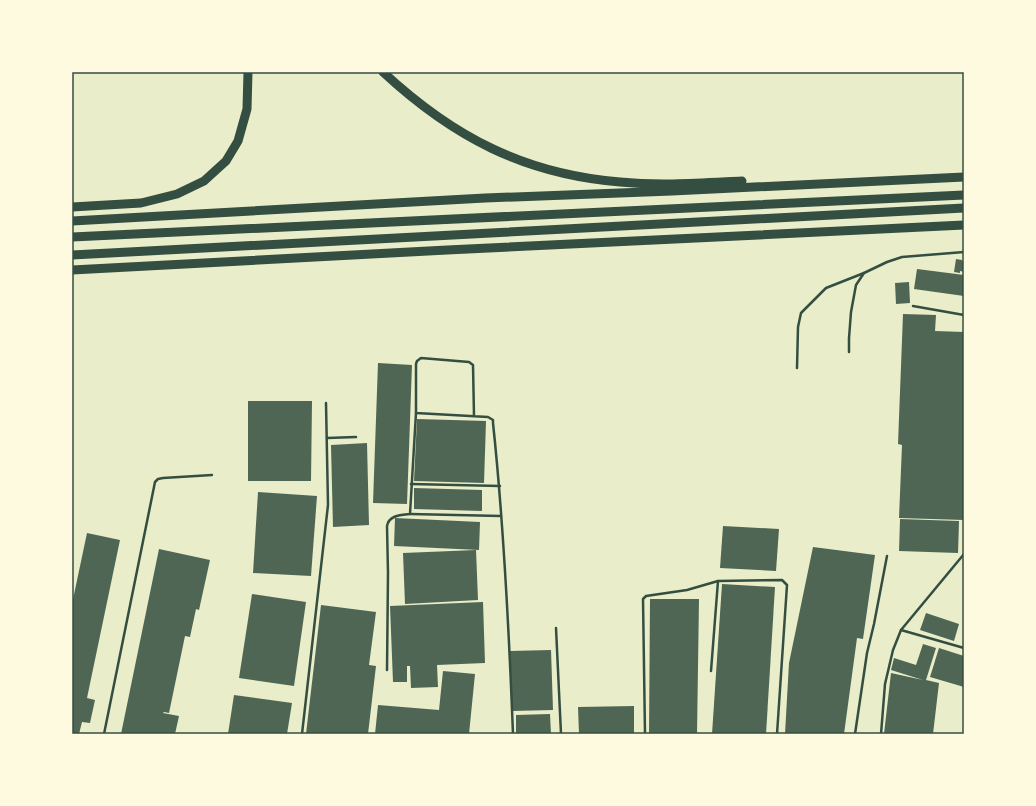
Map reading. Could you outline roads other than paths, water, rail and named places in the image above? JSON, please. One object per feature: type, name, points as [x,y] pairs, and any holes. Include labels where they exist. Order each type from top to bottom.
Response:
[{"type":"highway","points":[[72,207],[141,203],[177,194],[204,181],[226,160],[238,141],[247,109],[248,72]]},
{"type":"highway","points":[[383,72],[413,98],[442,120],[494,151],[556,172],[586,178],[652,184],[964,176]]},
{"type":"highway","points":[[72,221],[485,198],[672,191],[964,176]]},
{"type":"highway","points":[[72,237],[964,196]]},
{"type":"highway","points":[[72,255],[964,208]]},
{"type":"highway","points":[[72,270],[439,250],[964,225]]},
{"type":"lane","points":[[797,368],[798,326],[801,313],[826,288],[864,273],[886,262],[902,257],[964,252]]},
{"type":"lane","points":[[849,352],[850,312],[856,285],[864,273]]},
{"type":"lane","points":[[913,306],[964,315]]},
{"type":"lane","points":[[410,514],[416,413],[417,361],[421,358],[469,362],[473,365],[474,416]]},
{"type":"lane","points":[[302,734],[328,505],[326,403]]},
{"type":"lane","points":[[416,413],[488,417],[493,420],[500,486],[513,734]]},
{"type":"lane","points":[[327,438],[356,437]]},
{"type":"lane","points":[[104,734],[155,482],[162,478],[212,475]]},
{"type":"lane","points":[[411,484],[500,486]]},
{"type":"lane","points":[[387,670],[387,526],[389,519],[392,517],[410,514],[501,516]]},
{"type":"lane","points":[[881,734],[885,684],[893,650],[901,630],[964,554]]},
{"type":"lane","points":[[855,734],[867,653],[887,556]]},
{"type":"lane","points":[[645,734],[644,599],[646,596],[687,590],[718,581],[782,580],[787,584],[777,734]]},
{"type":"lane","points":[[712,671],[718,581]]},
{"type":"lane","points":[[556,628],[561,734]]},
{"type":"lane","points":[[901,630],[964,648]]}]
